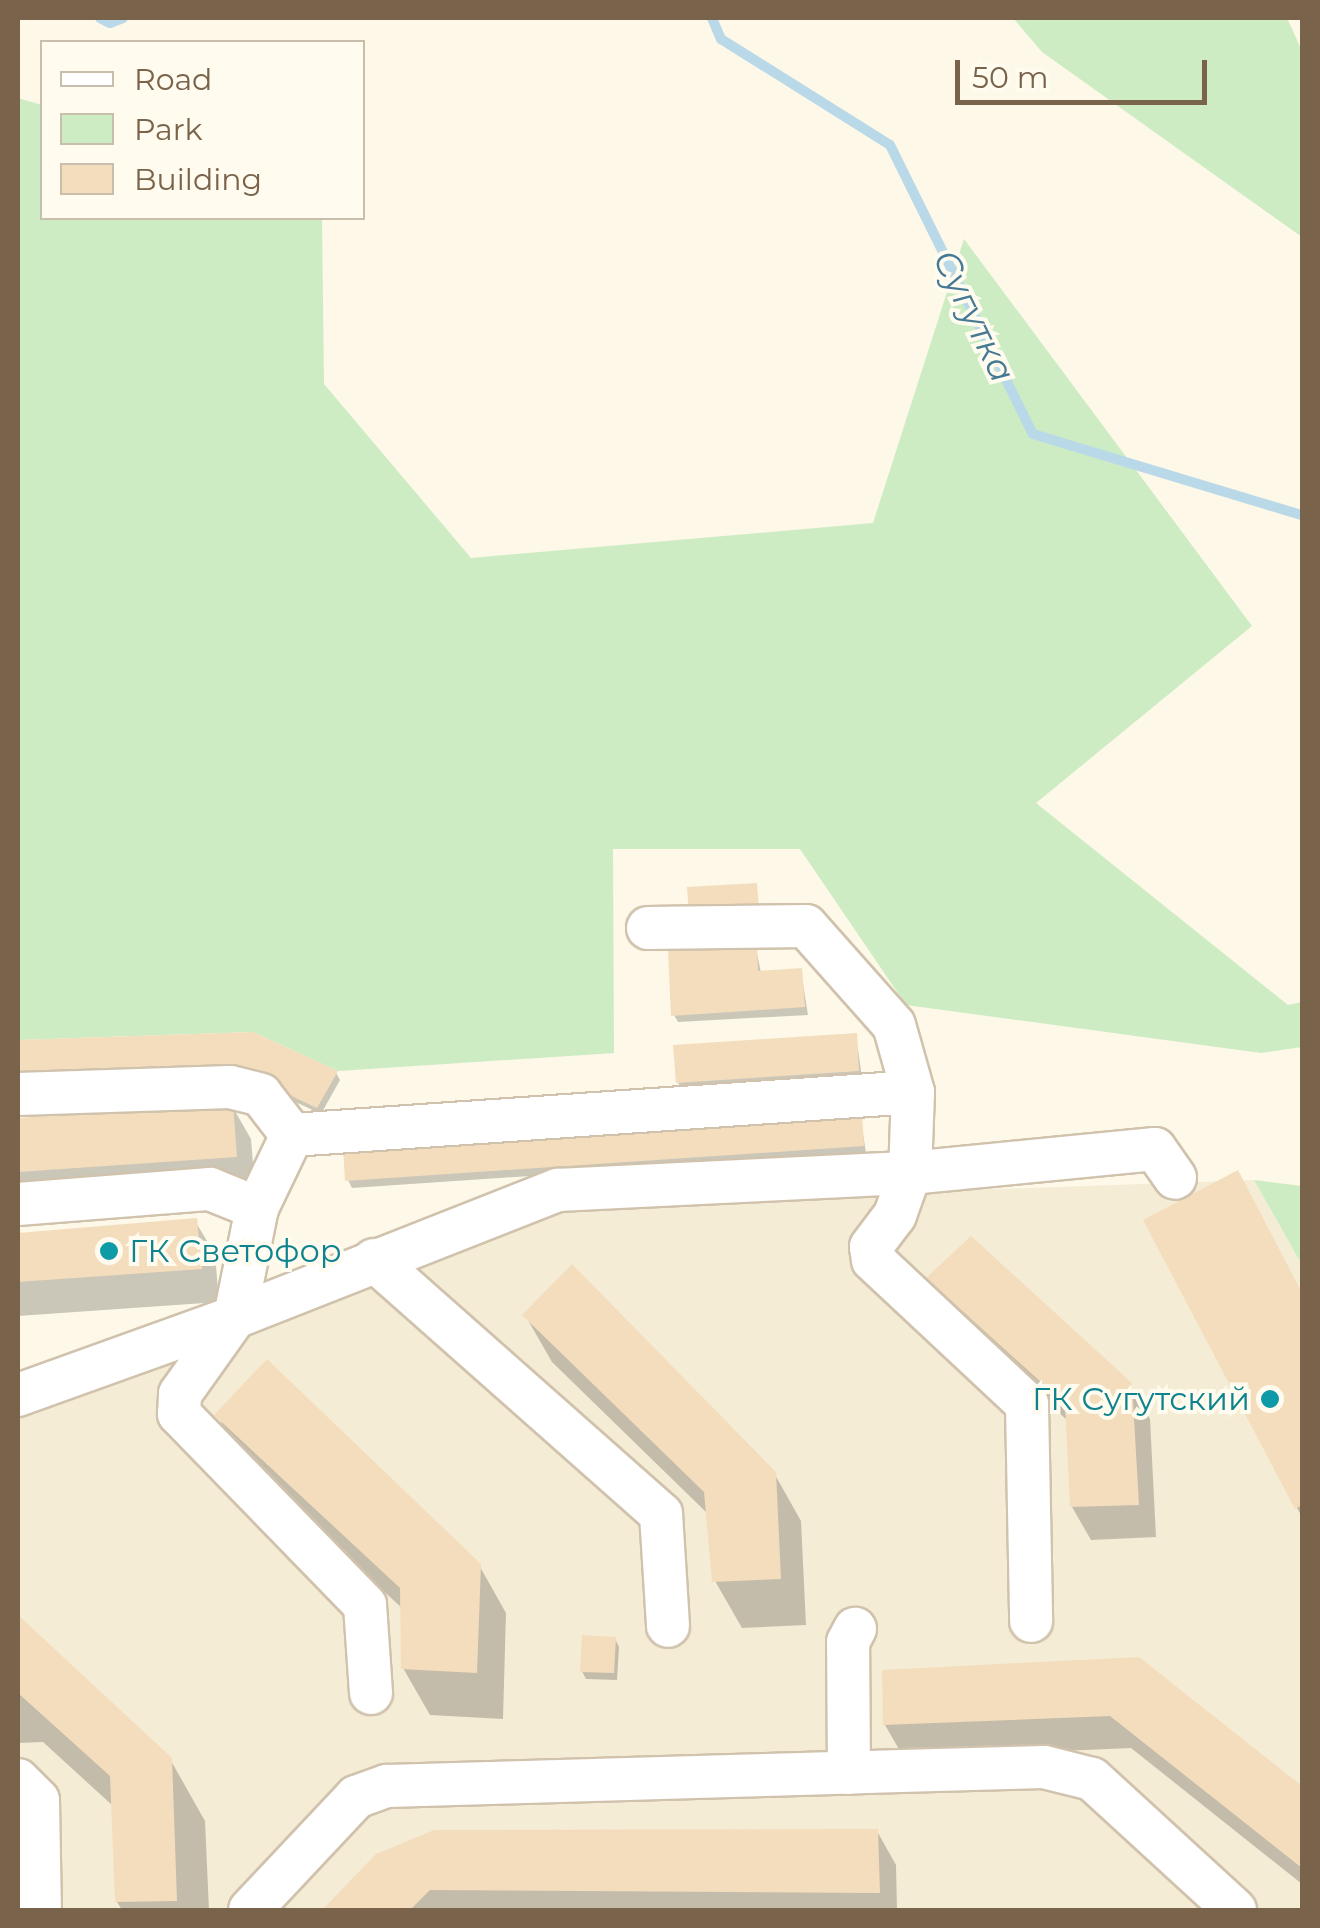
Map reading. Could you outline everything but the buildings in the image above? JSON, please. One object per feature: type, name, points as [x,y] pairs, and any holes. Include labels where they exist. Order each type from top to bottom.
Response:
[{"type":"lane","points":[[648,928],[806,926],[894,1025],[913,1092],[910,1173],[895,1216],[872,1247],[873,1260],[1027,1404],[1032,1622]]},
{"type":"lane","points":[[18,1094],[230,1087],[261,1095],[292,1135]]},
{"type":"lane","points":[[292,1135],[913,1092]]},
{"type":"lane","points":[[292,1135],[257,1208],[235,1317],[180,1394],[179,1414],[365,1605],[371,1693]]},
{"type":"lane","points":[[18,1395],[235,1317],[558,1190],[910,1173],[1154,1149],[1175,1178]]},
{"type":"lane","points":[[18,1204],[210,1190],[257,1208]]},
{"type":"lane","points":[[374,1260],[661,1514],[668,1626]]},
{"type":"lane","points":[[848,1773],[848,1642],[855,1629]]},
{"type":"lane","points":[[250,1910],[356,1797],[387,1786],[1044,1767],[1092,1780],[1235,1910]]},
{"type":"lane","points":[[18,1780],[38,1800],[40,1910]]},
{"type":"shaded area","points":[[1254,1180],[1302,1265],[1302,1910],[18,1910],[18,1415],[574,1204]]},
{"type":"green space","points":[[1013,18],[1287,18],[1302,51],[1302,237],[1042,52]]},
{"type":"green space","points":[[18,98],[40,104],[40,220],[322,220],[324,384],[471,558],[873,523],[964,239],[1252,626],[1036,803],[1288,1005],[1302,1002],[1302,1047],[1261,1053],[906,1005],[800,849],[613,849],[614,1053],[338,1071],[253,1032],[18,1040]]},
{"type":"green space","points":[[1254,1180],[1302,1186],[1302,1265]]},
{"type":"waterway","name":"Сугутка","points":[[100,18],[110,23],[123,18]]},
{"type":"waterway","name":"Сугутка","points":[[712,18],[721,39],[890,145],[1033,434],[1302,515]]},
{"type":"place","name":"ГК Светофор","points":[[109,1251]]},
{"type":"place","name":"ГК Сугутский","points":[[1270,1399]]}]
